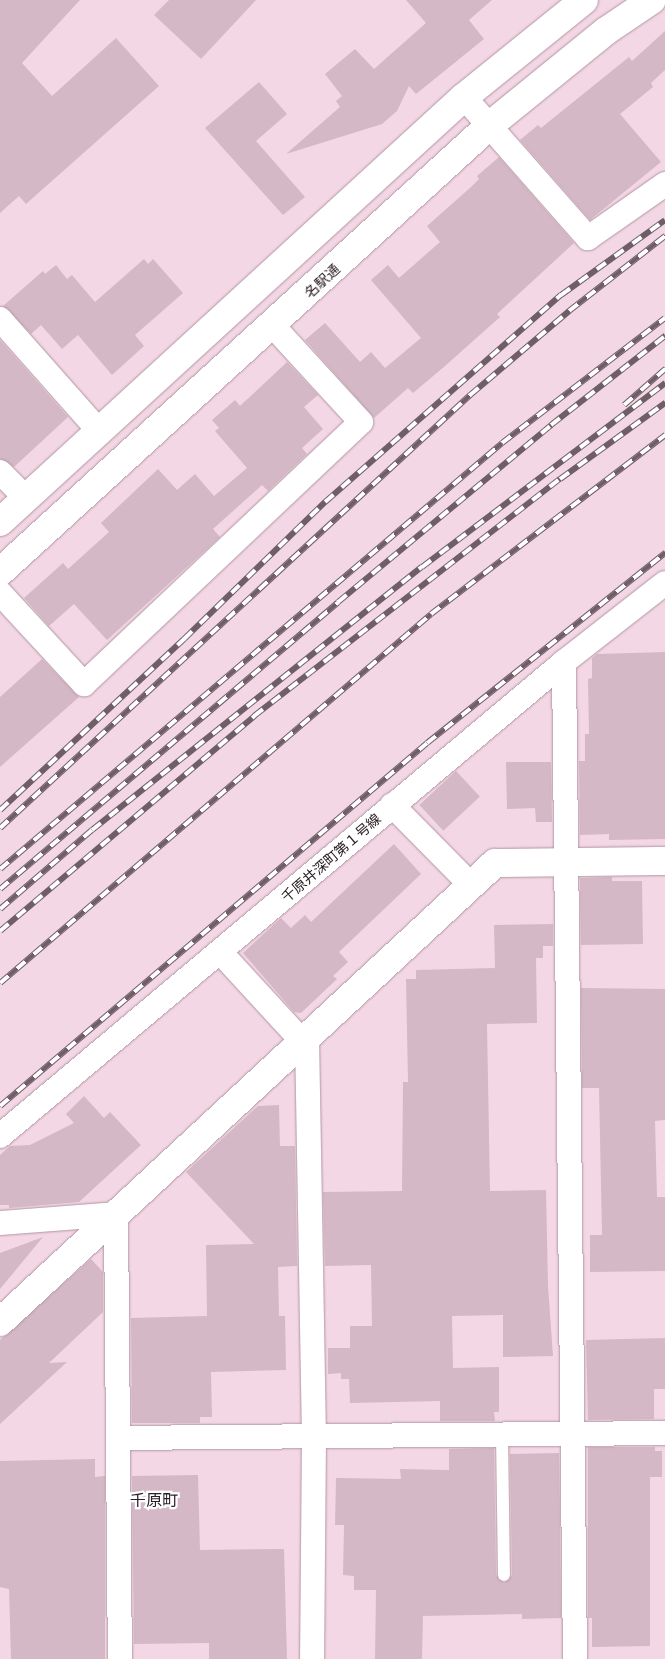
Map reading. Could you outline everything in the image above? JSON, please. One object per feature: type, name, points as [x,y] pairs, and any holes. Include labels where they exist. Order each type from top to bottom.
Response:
[{"type":"street","points":[[0,522],[464,97],[584,0]]},
{"type":"street","name":"名駅通","points":[[0,572],[273,326],[489,126],[606,31],[652,0]]},
{"type":"street","points":[[464,97],[588,238],[665,184]]},
{"type":"street","points":[[0,319],[99,431]]},
{"type":"street","points":[[0,593],[84,684],[361,422],[273,326]]},
{"type":"street","points":[[0,472],[26,498]]},
{"type":"street","name":"千原井深町第１号線","points":[[0,1136],[221,953],[392,805],[564,662],[665,583]]},
{"type":"street","points":[[564,662],[575,1659]]},
{"type":"street","points":[[392,805],[471,885]]},
{"type":"street","points":[[0,1322],[495,863],[665,861]]},
{"type":"street","points":[[221,953],[304,1039],[314,1437],[312,1659]]},
{"type":"street","points":[[0,1223],[116,1214]]},
{"type":"street","points":[[116,1214],[120,1659]]},
{"type":"street","points":[[118,1438],[665,1433]]},
{"type":"lane","points":[[502,1435],[504,1574]]},
{"type":"building","points":[[0,0],[80,0],[22,63],[52,96],[116,38],[159,86],[26,204],[19,196],[0,213]]},
{"type":"building","points":[[169,0],[256,0],[201,59],[154,15]]},
{"type":"building","points":[[406,0],[492,0],[469,20],[484,39],[416,94],[409,86],[397,111],[382,124],[286,154],[340,107],[336,101],[342,96],[325,74],[355,49],[374,69],[426,23]]},
{"type":"building","points":[[665,31],[665,70],[651,83],[653,87],[620,114],[661,162],[590,220],[520,140],[538,125],[541,128],[629,57],[632,61]]},
{"type":"building","points":[[259,82],[287,114],[256,141],[305,197],[283,215],[205,128]]},
{"type":"building","points":[[499,157],[574,243],[497,314],[500,317],[445,366],[413,393],[408,388],[374,418],[305,340],[325,323],[360,362],[371,352],[385,368],[421,338],[371,280],[388,265],[399,278],[440,242],[427,226],[471,187],[479,179],[477,176]]},
{"type":"building","points":[[144,259],[148,264],[153,259],[183,293],[135,335],[144,346],[112,375],[78,335],[62,349],[41,325],[31,334],[3,306],[43,271],[45,274],[56,265],[67,279],[72,275],[95,302]]},
{"type":"building","points":[[0,340],[68,417],[14,467],[0,459]]},
{"type":"building","points":[[287,362],[318,395],[304,407],[323,429],[302,448],[307,454],[268,491],[262,485],[213,529],[220,537],[107,640],[74,604],[49,626],[24,598],[63,563],[68,569],[109,532],[101,523],[158,469],[177,490],[195,474],[214,496],[247,468],[215,431],[219,428],[212,420],[235,400],[240,406]]},
{"type":"building","points":[[665,652],[665,839],[609,840],[609,834],[580,835],[579,761],[585,761],[585,734],[589,734],[588,679],[592,678],[592,658],[597,654]]},
{"type":"building","points":[[42,659],[79,697],[0,767],[0,697]]},
{"type":"building","points":[[506,762],[551,762],[552,822],[536,822],[535,808],[507,809]]},
{"type":"building","points":[[456,771],[480,797],[443,831],[419,805]]},
{"type":"building","points":[[394,844],[421,874],[339,952],[348,962],[333,976],[337,979],[301,1013],[294,1012],[243,953],[281,918],[291,928],[305,915],[311,922]]},
{"type":"building","points":[[612,877],[612,881],[642,881],[643,944],[581,945],[580,878]]},
{"type":"building","points":[[553,924],[553,946],[543,946],[543,958],[536,958],[537,1023],[487,1024],[490,1191],[546,1190],[548,1286],[553,1356],[503,1357],[503,1315],[452,1316],[453,1368],[499,1367],[499,1412],[494,1412],[495,1421],[440,1421],[440,1401],[350,1403],[349,1379],[341,1379],[341,1373],[328,1374],[328,1348],[350,1348],[350,1326],[372,1326],[371,1265],[325,1266],[323,1192],[402,1191],[403,1082],[408,1082],[406,979],[416,979],[416,970],[495,968],[494,925]]},
{"type":"building","points":[[581,988],[665,989],[665,1120],[655,1121],[657,1197],[665,1197],[665,1271],[590,1272],[590,1235],[602,1235],[599,1088],[582,1088]]},
{"type":"building","points":[[84,1096],[104,1118],[110,1112],[141,1145],[79,1202],[9,1208],[9,1205],[0,1205],[0,1155],[10,1146],[30,1145],[74,1123],[66,1114]]},
{"type":"building","points":[[279,1105],[280,1146],[295,1146],[297,1266],[278,1267],[279,1316],[285,1316],[286,1370],[211,1372],[212,1417],[200,1417],[200,1423],[132,1423],[131,1318],[207,1316],[206,1245],[254,1244],[186,1172],[258,1106]]},
{"type":"building","points":[[43,1237],[0,1289],[0,1253]]},
{"type":"building","points":[[91,1259],[103,1272],[103,1312],[49,1363],[67,1362],[0,1424],[0,1340]]},
{"type":"building","points":[[665,1338],[665,1389],[654,1389],[654,1419],[588,1420],[586,1340]]},
{"type":"building","points":[[588,1447],[655,1447],[655,1451],[662,1451],[662,1477],[650,1477],[650,1646],[592,1647],[592,1618],[588,1618]]},
{"type":"building","points":[[494,1448],[496,1575],[504,1583],[512,1575],[510,1454],[559,1453],[561,1618],[522,1619],[522,1614],[423,1616],[422,1659],[375,1659],[376,1590],[354,1590],[354,1576],[343,1575],[344,1525],[335,1525],[336,1478],[401,1479],[400,1469],[449,1470],[449,1449]]},
{"type":"building","points":[[95,1459],[95,1477],[105,1476],[105,1659],[11,1659],[9,1589],[0,1587],[0,1461]]},
{"type":"building","points":[[198,1475],[200,1550],[284,1549],[287,1659],[209,1659],[209,1643],[134,1644],[132,1476]]},
{"type":"railway","points":[[0,810],[184,639],[325,502],[561,295],[665,220]]},
{"type":"railway","points":[[0,828],[470,395],[569,311],[665,236]]},
{"type":"railway","points":[[0,869],[502,443],[665,318]]},
{"type":"railway","points":[[0,889],[338,602],[551,425],[665,336]]},
{"type":"railway","points":[[624,405],[665,369]]},
{"type":"railway","points":[[0,909],[92,830],[422,567],[665,383]]},
{"type":"railway","points":[[0,931],[254,716],[560,479],[665,403]]},
{"type":"railway","points":[[0,983],[431,614],[665,435]]},
{"type":"railway","points":[[0,1106],[427,743],[665,553]]},
{"type":"district","name":"千原町","points":[[154,1500]]}]
